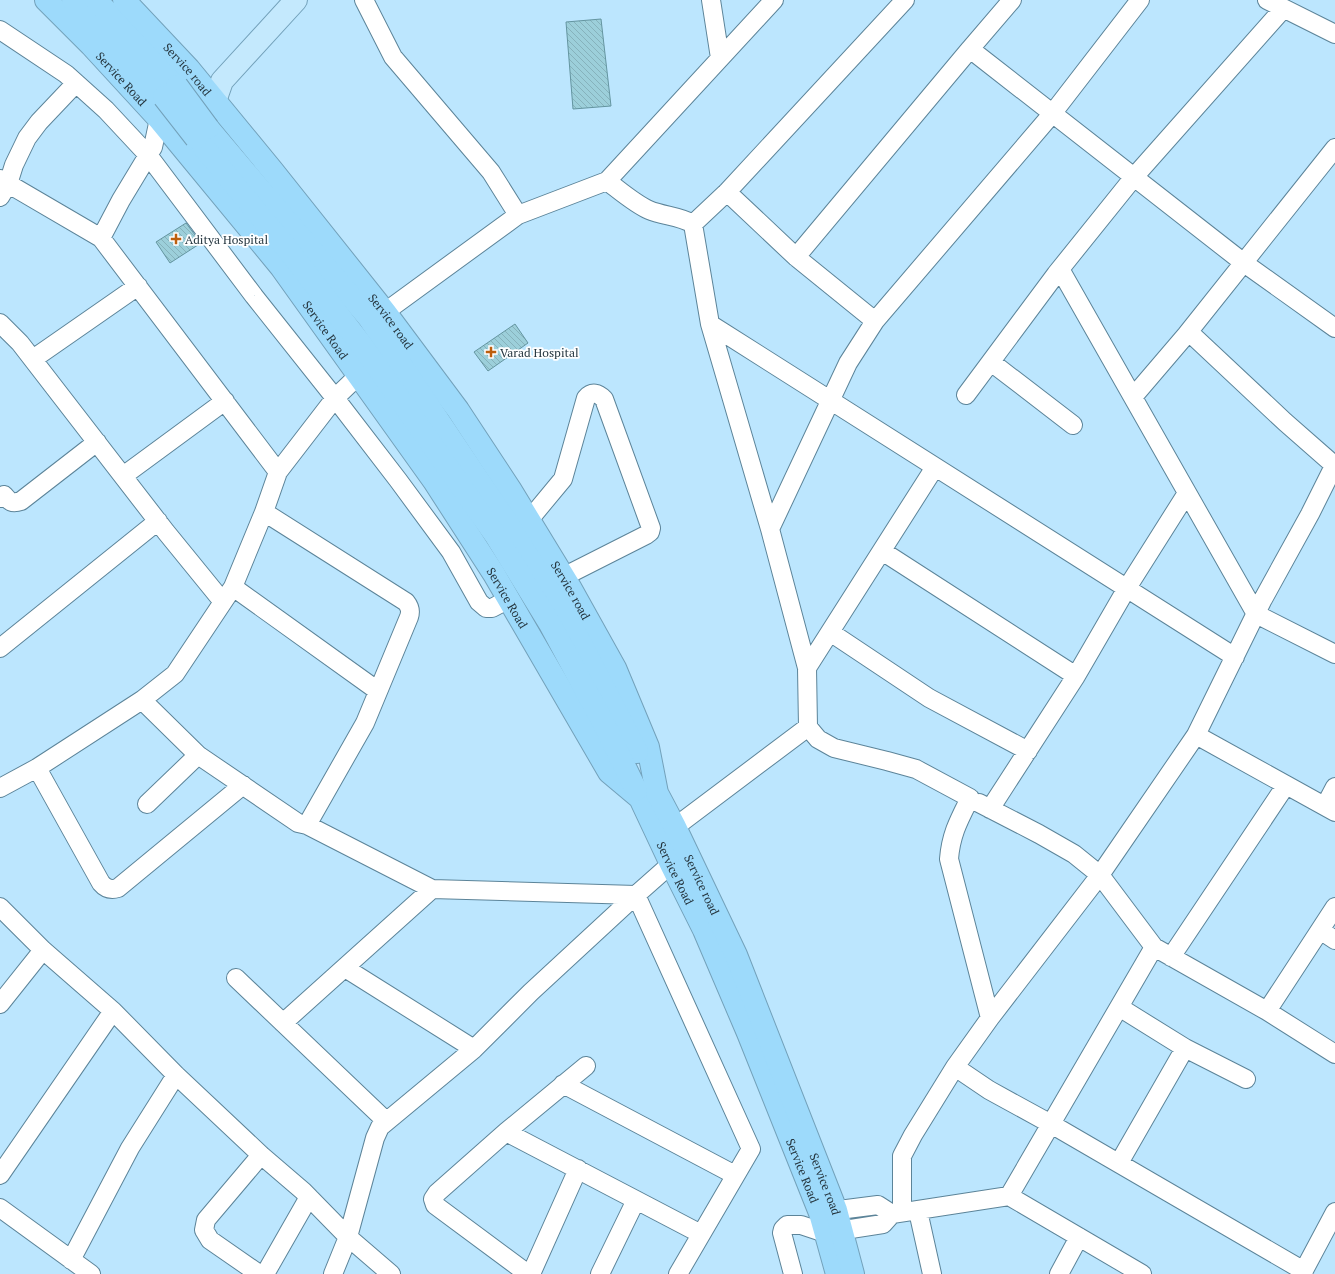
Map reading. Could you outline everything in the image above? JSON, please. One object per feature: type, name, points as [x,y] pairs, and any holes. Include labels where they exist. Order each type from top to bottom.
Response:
[{"type":"highway","name":"Service Road","points":[[46,0],[91,45],[162,130],[281,267],[434,482],[494,574],[609,772],[648,796],[671,864],[704,930],[830,1222],[837,1274]]},
{"type":"highway","points":[[73,0],[171,92]]},
{"type":"highway","points":[[96,0],[171,92],[285,246],[361,344],[496,536],[550,624],[604,724],[648,796]]},
{"type":"highway","name":"Service road","points":[[124,0],[189,69],[213,89],[385,312],[458,410],[510,489],[563,577],[615,668],[648,747],[648,796],[675,827],[736,955],[830,1222],[853,1274]]},
{"type":"main road","points":[[162,130],[213,89],[296,0]]},
{"type":"street","points":[[364,0],[394,57],[491,172],[518,215]]},
{"type":"street","points":[[711,0],[720,58]]},
{"type":"street","points":[[385,312],[518,215],[607,181],[774,0]]},
{"type":"street","points":[[693,224],[727,192],[905,0]]},
{"type":"street","points":[[796,257],[1012,0]]},
{"type":"street","points":[[770,529],[848,363],[875,321],[1052,114],[1140,0]]},
{"type":"street","points":[[1267,0],[1335,34]]},
{"type":"street","points":[[966,395],[1060,269],[1134,177],[1283,9]]},
{"type":"street","points":[[0,30],[76,82],[106,110],[148,155],[254,296],[398,480],[451,552],[479,602],[486,608],[492,608],[509,599]]},
{"type":"street","points":[[0,44],[32,52]]},
{"type":"street","points":[[970,49],[1244,263],[1335,328]]},
{"type":"street","points":[[76,82],[39,122],[27,138],[3,187],[101,238],[278,472]]},
{"type":"street","points":[[101,238],[121,200],[162,130]]},
{"type":"street","points":[[1133,397],[1189,332],[1335,148]]},
{"type":"street","points":[[607,181],[646,209],[665,216],[684,218],[693,224],[710,324],[770,529],[807,668],[808,727],[818,738],[834,748],[916,769],[1074,854],[1100,876],[1154,947],[1267,1011],[1335,1054]]},
{"type":"street","points":[[727,192],[796,257],[875,321]]},
{"type":"street","points":[[1060,269],[1256,614],[1335,654]]},
{"type":"street","points":[[33,359],[138,286]]},
{"type":"street","points":[[0,323],[20,343],[33,359],[166,532],[223,602]]},
{"type":"street","points":[[710,324],[1234,657]]},
{"type":"street","points":[[932,1274],[904,1212],[902,1156],[912,1135],[955,1067],[990,1018],[1100,876],[1196,735],[1256,614],[1335,464],[1285,422],[1189,332]]},
{"type":"street","points":[[991,362],[1074,425]]},
{"type":"street","points":[[0,788],[37,768],[142,700],[175,674],[233,587],[264,512],[278,472],[335,398],[359,375]]},
{"type":"street","points":[[529,520],[563,479],[586,398],[593,393],[599,394],[604,399],[651,528],[650,532],[646,535],[563,577]]},
{"type":"street","points":[[123,476],[225,401]]},
{"type":"street","points":[[1,494],[14,504],[21,501],[97,442]]},
{"type":"street","points":[[807,668],[936,467]]},
{"type":"street","points":[[990,809],[1076,676],[1126,588],[1187,493]]},
{"type":"street","points":[[264,512],[406,602],[410,612],[365,722],[307,825]]},
{"type":"street","points":[[0,648],[158,521]]},
{"type":"street","points":[[882,551],[1076,676]]},
{"type":"street","points":[[233,587],[378,691]]},
{"type":"street","points":[[830,632],[929,698],[1028,751]]},
{"type":"street","points":[[142,700],[198,755],[298,823],[307,825],[432,889],[636,896]]},
{"type":"street","points":[[675,827],[808,727]]},
{"type":"street","points":[[1196,735],[1330,809],[1335,787]]},
{"type":"street","points":[[147,804],[198,755]]},
{"type":"street","points":[[37,768],[101,883],[105,887],[111,889],[118,888],[243,785]]},
{"type":"street","points":[[1171,957],[1286,785]]},
{"type":"street","points":[[970,798],[956,826],[950,844],[949,859],[990,1018]]},
{"type":"street","points":[[333,1274],[348,1237],[375,1138],[380,1127],[474,1049],[531,992],[671,864]]},
{"type":"street","points":[[284,1023],[432,889]]},
{"type":"street","points":[[636,896],[751,1149],[678,1274]]},
{"type":"street","points":[[1267,1011],[1335,907]]},
{"type":"street","points":[[0,908],[43,950],[113,1011],[176,1075],[261,1155],[309,1197],[348,1237],[391,1274]]},
{"type":"street","points":[[1320,930],[1335,940]]},
{"type":"street","points":[[1010,1196],[1154,947]]},
{"type":"street","points":[[0,1004],[43,950]]},
{"type":"street","points":[[345,968],[474,1049]]},
{"type":"street","points":[[236,978],[386,1121]]},
{"type":"street","points":[[1119,1007],[1185,1048],[1246,1080]]},
{"type":"street","points":[[0,1175],[113,1011]]},
{"type":"street","points":[[1119,1163],[1185,1048]]},
{"type":"street","points":[[528,1274],[435,1205],[433,1199],[437,1193],[506,1132],[586,1066]]},
{"type":"street","points":[[955,1067],[989,1090],[1119,1163],[1303,1272],[1335,1212]]},
{"type":"street","points":[[71,1260],[130,1148],[176,1075]]},
{"type":"street","points":[[564,1084],[735,1175]]},
{"type":"street","points":[[506,1132],[701,1234]]},
{"type":"street","points":[[259,1274],[210,1240],[204,1230],[206,1220],[261,1155]]},
{"type":"street","points":[[532,1274],[578,1169]]},
{"type":"street","points":[[793,1274],[782,1233],[787,1225],[830,1222],[878,1205],[904,1212],[1010,1196],[1142,1274]]},
{"type":"street","points":[[265,1274],[309,1197]]},
{"type":"street","points":[[600,1274],[636,1200]]},
{"type":"street","points":[[0,1208],[91,1274]]},
{"type":"street","points":[[1059,1274],[1079,1237]]},
{"type":"building","points":[[601,19],[611,106],[573,109],[566,22]]},
{"type":"building","points":[[186,223],[201,243],[170,263],[156,242]]},
{"type":"building","points":[[515,324],[528,343],[488,371],[474,352]]},
{"type":"place","name":"Aditya Hospital","points":[[176,239]]},
{"type":"place","name":"Varad Hospital","points":[[491,352]]}]
